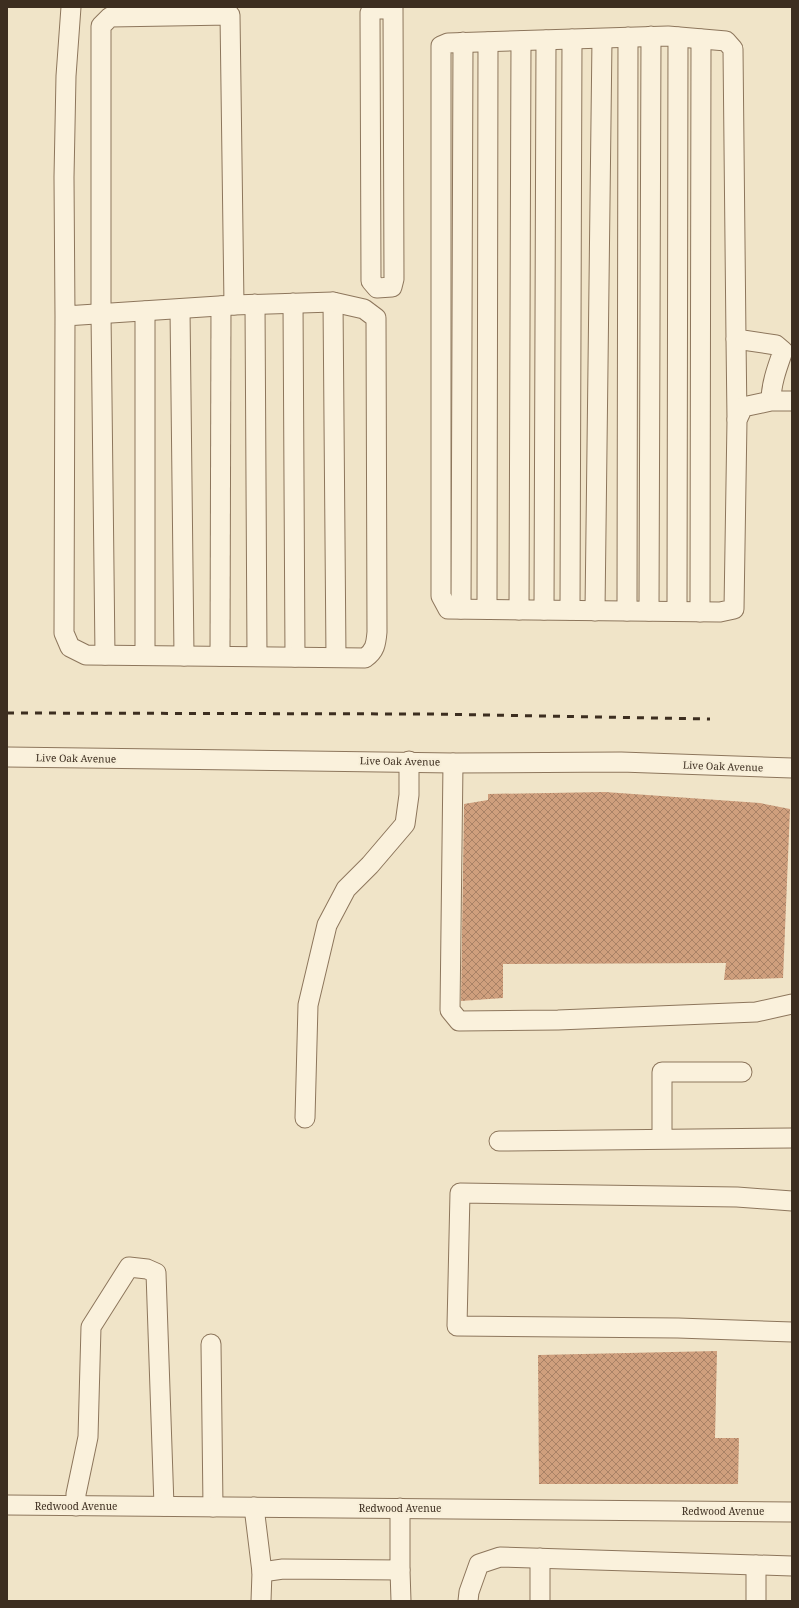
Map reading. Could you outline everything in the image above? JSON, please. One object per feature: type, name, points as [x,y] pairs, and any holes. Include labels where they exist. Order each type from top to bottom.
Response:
[{"type":"street","points":[[65,316],[255,304],[333,302],[364,309],[376,318],[376,645],[372,654],[365,658],[86,655],[70,647],[64,633],[64,177],[66,76],[71,7]]},
{"type":"street","points":[[393,8],[394,279],[392,287],[377,288],[371,281],[370,12],[372,10],[393,8]]},
{"type":"street","points":[[105,655],[101,26],[110,17],[230,15],[228,306],[220,656]]},
{"type":"street","points":[[649,611],[651,36]]},
{"type":"street","points":[[651,36],[678,37],[726,41],[733,49],[737,420],[734,609],[720,612],[677,612],[448,609],[441,596],[441,46],[448,43],[463,42],[602,39],[651,36]]},
{"type":"street","points":[[627,611],[628,37]]},
{"type":"street","points":[[677,612],[678,37]]},
{"type":"street","points":[[570,610],[572,39]]},
{"type":"street","points":[[595,611],[602,39]]},
{"type":"street","points":[[700,612],[701,39]]},
{"type":"street","points":[[519,610],[521,40]]},
{"type":"street","points":[[544,610],[546,40]]},
{"type":"street","points":[[487,610],[488,42]]},
{"type":"street","points":[[333,302],[336,657]]},
{"type":"street","points":[[293,303],[295,657]]},
{"type":"street","points":[[255,304],[257,656]]},
{"type":"street","points":[[180,309],[184,656]]},
{"type":"street","points":[[145,311],[145,655]]},
{"type":"street","points":[[736,339],[776,344],[783,351],[771,390],[771,401]]},
{"type":"street","points":[[737,420],[743,407],[771,401],[792,401]]},
{"type":"street","name":"Live Oak Avenue","points":[[7,757],[409,761],[453,763],[620,762],[792,768]]},
{"type":"street","points":[[306,1118],[308,1005],[327,925],[346,889],[370,865],[405,824],[409,795],[409,761]]},
{"type":"street","points":[[453,763],[450,1010],[459,1021],[558,1020],[756,1012],[792,1004]]},
{"type":"street","points":[[662,1138],[662,1072],[742,1072]]},
{"type":"street","points":[[499,1140],[572,1141],[584,1138],[792,1138]]},
{"type":"street","points":[[792,1201],[729,1197],[460,1193],[457,1326],[678,1328],[792,1332]]},
{"type":"street","points":[[76,1506],[76,1494],[88,1437],[91,1327],[130,1267],[147,1269],[156,1273],[164,1506]]},
{"type":"street","points":[[212,1344],[213,1507]]},
{"type":"street","name":"Redwood Avenue","points":[[7,1505],[792,1512]]},
{"type":"street","points":[[254,1507],[262,1572],[261,1601]]},
{"type":"street","points":[[400,1508],[401,1601]]},
{"type":"street","points":[[468,1601],[469,1592],[479,1564],[500,1557],[792,1566]]},
{"type":"street","points":[[540,1558],[540,1601]]},
{"type":"street","points":[[756,1565],[756,1601]]},
{"type":"street","points":[[262,1572],[283,1569],[400,1570]]},
{"type":"building","points":[[605,792],[760,803],[790,809],[783,978],[724,980],[726,963],[503,964],[503,998],[461,1001],[464,804],[488,800],[488,794]]},
{"type":"building","points":[[717,1351],[715,1438],[739,1438],[738,1484],[539,1484],[538,1355]]},
{"type":"railway","points":[[7,713],[431,714],[710,719]]}]
